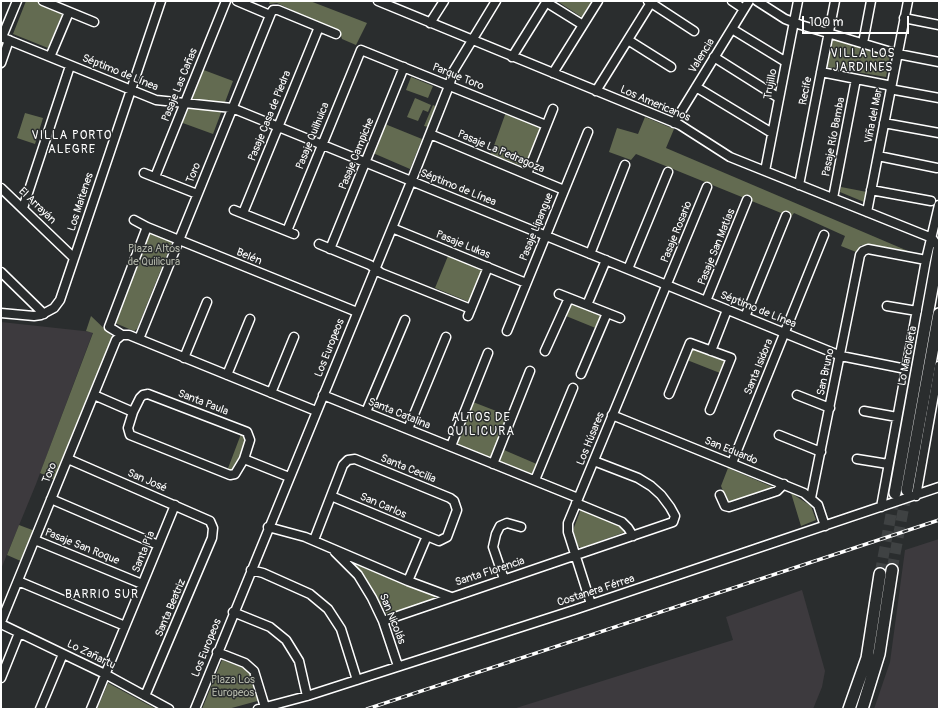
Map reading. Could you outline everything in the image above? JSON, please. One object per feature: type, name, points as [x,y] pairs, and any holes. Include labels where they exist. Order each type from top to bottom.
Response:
[{"type":"main road","name":"Lo Marcoleta","points":[[895,493],[939,248]]},
{"type":"main road","name":"Lo Marcoleta","points":[[912,493],[939,314]]},
{"type":"main road","points":[[862,709],[879,654],[892,570]]},
{"type":"main road","points":[[849,709],[867,658],[880,574]]},
{"type":"street","points":[[1,63],[4,38],[17,1]]},
{"type":"street","points":[[43,1],[94,22]]},
{"type":"street","name":"Los Maitenes","points":[[44,314],[54,308],[60,300],[161,1]]},
{"type":"street","name":"Pasaje Las Cañas","points":[[155,177],[226,1]]},
{"type":"street","points":[[237,1],[270,15],[272,11],[277,10],[336,34]]},
{"type":"street","name":"Los Americanos","points":[[378,1],[392,4],[430,23],[674,123],[722,152],[799,185],[932,238]]},
{"type":"street","points":[[430,23],[444,1]]},
{"type":"street","name":"Los Europeos","points":[[195,709],[233,612],[392,228],[456,65],[496,1]]},
{"type":"street","points":[[553,73],[598,1]]},
{"type":"street","points":[[732,1],[744,9]]},
{"type":"street","name":"Valencia","points":[[674,123],[749,1]]},
{"type":"street","points":[[757,1],[794,23],[898,54],[939,62]]},
{"type":"street","name":"Trujillo","points":[[765,171],[798,1]]},
{"type":"street","name":"Recife","points":[[799,185],[835,1]]},
{"type":"street","points":[[863,43],[871,1]]},
{"type":"street","name":"Viña del Mar","points":[[867,212],[908,1]]},
{"type":"street","points":[[512,57],[547,2],[583,25]]},
{"type":"street","points":[[596,91],[650,2],[694,31]]},
{"type":"street","points":[[50,57],[69,12]]},
{"type":"street","name":"Toro","points":[[139,339],[270,15]]},
{"type":"street","points":[[904,18],[939,25]]},
{"type":"street","name":"Pasaje Casa de Piedra","points":[[243,214],[318,27]]},
{"type":"street","points":[[732,29],[786,62]]},
{"type":"street","name":"Séptimo de Línea","points":[[4,38],[161,102],[232,108],[841,356],[906,369]]},
{"type":"street","points":[[628,40],[671,67]]},
{"type":"street","name":"Parque Toro","points":[[361,50],[546,126]]},
{"type":"street","name":"Pasaje Quilhuica","points":[[243,214],[290,232],[322,145],[361,50]]},
{"type":"street","points":[[714,57],[779,98]]},
{"type":"street","points":[[23,208],[70,66]]},
{"type":"street","name":"Pasaje Campiche","points":[[330,249],[404,67]]},
{"type":"street","points":[[821,72],[887,85],[895,90],[939,98]]},
{"type":"street","name":"Pasaje Río Bamba","points":[[833,198],[856,79]]},
{"type":"street","points":[[696,87],[772,134]]},
{"type":"street","points":[[527,174],[553,109]]},
{"type":"street","points":[[884,123],[939,133]]},
{"type":"street","name":"Pasaje Lipangue","points":[[507,331],[588,132]]},
{"type":"street","name":"Pasaje La Pedragoza","points":[[430,134],[564,190]]},
{"type":"street","points":[[878,156],[937,168]]},
{"type":"street","points":[[590,254],[625,165]]},
{"type":"street","points":[[628,270],[668,172]]},
{"type":"street","points":[[144,173],[197,194]]},
{"type":"street","name":"Pasaje Rosario","points":[[666,285],[707,187]]},
{"type":"street","name":"El Arrayán","points":[[1,188],[74,258]]},
{"type":"street","points":[[871,190],[935,203]]},
{"type":"street","name":"Pasaje San Matías","points":[[706,301],[747,200]]},
{"type":"street","name":"Lo Marcoleta","points":[[881,507],[926,260],[932,238],[935,203]]},
{"type":"street","points":[[234,210],[243,214]]},
{"type":"street","points":[[745,317],[786,216]]},
{"type":"street","name":"Belén","points":[[134,220],[178,240],[357,312]]},
{"type":"street","points":[[147,227],[109,327],[122,335],[127,334],[316,412]]},
{"type":"street","name":"Pasaje Lukas","points":[[392,228],[526,283]]},
{"type":"street","name":"Santa Isidora","points":[[732,463],[824,235]]},
{"type":"street","points":[[932,238],[939,248]]},
{"type":"street","points":[[319,244],[375,268],[470,313],[488,267]]},
{"type":"street","name":"San Bruno","points":[[811,498],[841,356],[859,257],[863,251],[871,250],[926,260]]},
{"type":"street","points":[[587,305],[606,260]]},
{"type":"street","points":[[1,272],[44,314]]},
{"type":"street","name":"Los Húsares","points":[[591,604],[567,529],[577,501],[666,285]]},
{"type":"street","points":[[559,294],[620,318]]},
{"type":"street","points":[[545,351],[568,298]]},
{"type":"street","points":[[184,358],[207,302]]},
{"type":"street","points":[[887,306],[917,311]]},
{"type":"street","points":[[711,351],[727,310]]},
{"type":"street","points":[[1,313],[34,316],[44,314]]},
{"type":"street","points":[[581,374],[607,313]]},
{"type":"street","points":[[227,375],[250,319]]},
{"type":"street","points":[[366,412],[405,320]]},
{"type":"street","name":"Toro","points":[[1,623],[116,340],[122,335]]},
{"type":"street","points":[[271,393],[294,337]]},
{"type":"street","points":[[408,429],[446,337]]},
{"type":"street","points":[[669,394],[690,343],[731,358],[710,410]]},
{"type":"street","points":[[451,446],[488,353]]},
{"type":"street","points":[[912,493],[939,366]]},
{"type":"street","points":[[493,464],[530,371]]},
{"type":"street","points":[[535,480],[573,388]]},
{"type":"street","name":"Santa Paula","points":[[148,394],[247,432],[250,440],[244,459],[235,474],[230,475],[130,435],[128,428],[133,412],[140,398],[143,395],[148,394]]},
{"type":"street","points":[[94,395],[133,412]]},
{"type":"street","name":"Santa Catalina","points":[[323,395],[535,480],[622,522],[633,536]]},
{"type":"street","points":[[797,395],[830,408]]},
{"type":"street","points":[[864,411],[897,416]]},
{"type":"street","name":"San Eduardo","points":[[612,415],[784,484],[811,498],[820,509],[825,526]]},
{"type":"street","points":[[779,435],[821,452]]},
{"type":"street","name":"San José","points":[[68,459],[210,520],[214,528]]},
{"type":"street","points":[[244,459],[289,477]]},
{"type":"street","name":"Santa Cecilia","points":[[331,496],[343,465],[348,460],[355,459],[450,498],[456,505]]},
{"type":"street","points":[[857,459],[888,464]]},
{"type":"street","name":"Santa Florencia","points":[[268,527],[314,540],[408,581],[451,597],[670,524],[674,520],[675,516],[666,501],[651,486],[638,478],[594,461]]},
{"type":"street","points":[[720,495],[725,506],[729,507],[777,491],[784,484]]},
{"type":"street","name":"Costanera Férrea","points":[[261,708],[307,696],[591,604],[881,507],[912,493],[939,487]]},
{"type":"street","points":[[314,540],[331,496]]},
{"type":"street","name":"San Carlos","points":[[331,496],[439,541],[447,537],[457,510],[456,505]]},
{"type":"street","points":[[51,499],[158,545]]},
{"type":"street","name":"Santa Pía","points":[[91,709],[175,505]]},
{"type":"street","points":[[504,579],[493,547],[496,534],[500,526],[507,523],[521,527]]},
{"type":"street","name":"Santa Beatriz","points":[[145,696],[212,538],[214,528]]},
{"type":"street","points":[[408,581],[428,536]]},
{"type":"street","name":"Pasaje San Roque","points":[[35,540],[142,584]]},
{"type":"street","name":"San Nicolás","points":[[330,547],[358,576],[372,598],[383,621],[398,666]]},
{"type":"street","points":[[251,570],[263,573],[310,594],[328,609],[341,629],[357,680]]},
{"type":"street","points":[[18,581],[125,626]]},
{"type":"street","points":[[383,621],[451,597]]},
{"type":"street","points":[[233,612],[270,627],[286,640],[298,661],[307,696]]},
{"type":"street","name":"Lo Zañartu","points":[[1,623],[105,674],[169,709]]},
{"type":"street","points":[[1,678],[19,633]]},
{"type":"street","points":[[217,652],[245,663],[254,671],[261,708]]},
{"type":"street","points":[[40,709],[63,654]]},
{"type":"shaded area","points":[[1,322],[93,332],[36,484],[1,569]]},
{"type":"shaded area","points":[[939,539],[939,709],[874,709],[890,662],[905,550]]},
{"type":"shaded area","points":[[802,590],[825,671],[822,687],[813,709],[513,709],[733,640],[726,617]]},
{"type":"green space","points":[[26,1],[37,1],[63,12],[48,48],[13,34]]},
{"type":"green space","points":[[270,1],[310,1],[367,23],[356,45],[342,39],[340,33],[277,3],[269,4]]},
{"type":"green space","points":[[557,1],[594,1],[583,18]]},
{"type":"green space","points":[[833,38],[890,55],[886,77],[827,67]]},
{"type":"green space","points":[[201,69],[233,81],[213,134],[180,122]]},
{"type":"green space","points":[[411,77],[433,86],[428,98],[406,90]]},
{"type":"green space","points":[[415,98],[431,105],[428,112],[423,110],[418,121],[407,117]]},
{"type":"green space","points":[[433,105],[437,107],[428,127],[424,126]]},
{"type":"green space","points":[[506,112],[542,127],[527,168],[491,154]]},
{"type":"green space","points":[[25,113],[43,118],[35,144],[17,138]]},
{"type":"green space","points":[[645,117],[674,129],[666,148],[915,254],[913,255],[861,245],[856,252],[841,246],[845,236],[794,213],[791,217],[636,154],[631,160],[609,152],[617,128],[638,134]]},
{"type":"green space","points":[[385,124],[422,139],[410,169],[373,153]]},
{"type":"green space","points":[[841,187],[867,192],[864,202],[840,192]]},
{"type":"green space","name":"Plaza Altos de Quilicura","points":[[150,232],[172,242],[137,329],[134,331],[115,323]]},
{"type":"green space","points":[[448,256],[482,270],[469,302],[435,288]]},
{"type":"green space","points":[[571,303],[603,316],[598,329],[566,316]]},
{"type":"green space","points":[[91,316],[113,337],[55,480],[40,473],[93,333],[86,331]]},
{"type":"green space","points":[[692,348],[725,360],[720,373],[687,360]]},
{"type":"green space","points":[[473,402],[509,416],[497,447],[539,465],[534,476],[456,444]]},
{"type":"green space","points":[[241,434],[247,436],[248,440],[235,470],[231,472],[227,471]]},
{"type":"green space","points":[[728,468],[775,488],[728,504],[721,486]]},
{"type":"green space","points":[[791,493],[811,506],[816,520],[801,526]]},
{"type":"green space","points":[[581,509],[614,522],[623,527],[625,532],[581,548],[578,546],[573,530]]},
{"type":"green space","points":[[19,525],[35,531],[23,562],[7,555]]},
{"type":"green space","points":[[339,554],[437,593],[434,599],[387,615],[367,581]]},
{"type":"green space","name":"Plaza Los Europeos","points":[[222,660],[250,670],[261,700],[228,709],[202,709]]},
{"type":"green space","points":[[108,683],[156,709],[97,709]]},
{"type":"tunnel","points":[[892,570],[907,490]]},
{"type":"tunnel","points":[[880,574],[895,493]]},
{"type":"railway","points":[[367,709],[939,520]]},
{"type":"district","name":"VILLA LOS JARDINES","points":[[863,61]]},
{"type":"district","name":"VILLA PORTO ALEGRE","points":[[72,143]]},
{"type":"district","name":"ALTOS DE QUILICURA","points":[[481,425]]},
{"type":"district","name":"BARRIO SUR","points":[[102,595]]}]
